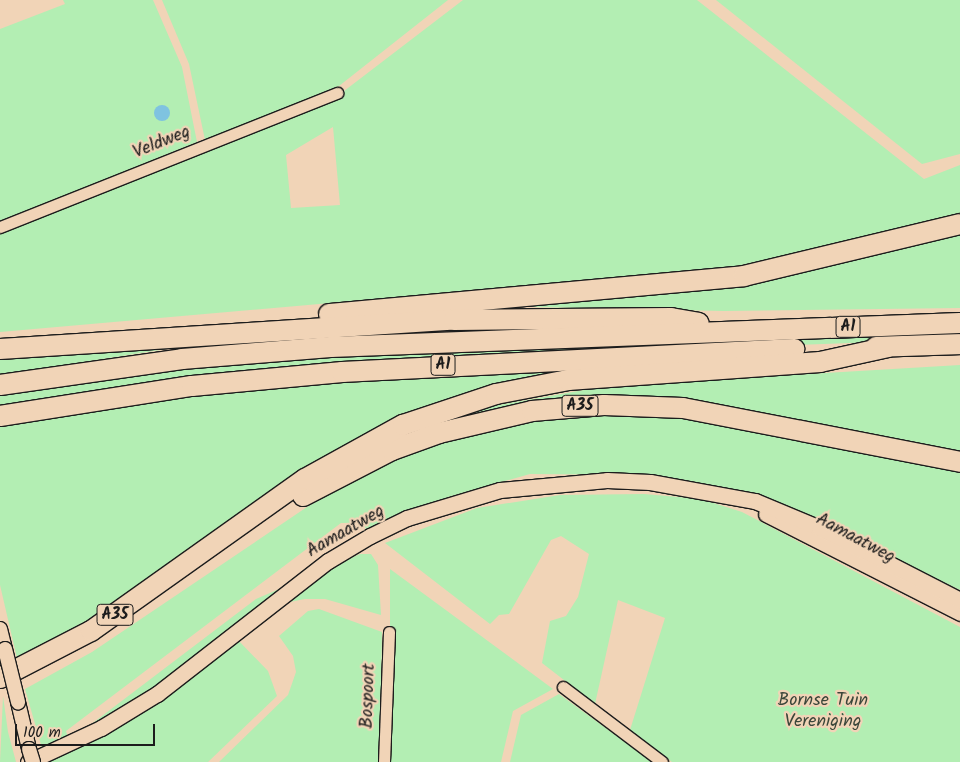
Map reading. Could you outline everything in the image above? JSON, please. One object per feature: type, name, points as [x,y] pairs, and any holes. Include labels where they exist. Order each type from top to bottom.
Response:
[{"type":"highway","points":[[224,332],[255,322],[744,276],[960,224]]},
{"type":"highway","points":[[0,348],[224,332],[454,320],[671,318],[746,330]]},
{"type":"highway","name":"A1","points":[[0,385],[163,361],[331,347],[960,323]]},
{"type":"highway","name":"A1","points":[[0,416],[192,386],[352,371],[960,344]]},
{"type":"highway","name":"A35","points":[[0,678],[91,631],[305,479],[403,425],[496,394],[568,380],[820,362],[888,346]]},
{"type":"highway","name":"A35","points":[[222,538],[392,450],[484,421],[570,407],[684,408],[960,462]]},
{"type":"main road","name":"Aamaatweg","points":[[30,758],[128,712],[179,679],[328,561],[407,518],[492,492],[549,482],[650,482],[785,511],[960,600]]},
{"type":"main road","name":"Aamaatweg","points":[[733,499],[960,613]]},
{"type":"street","name":"Veldweg","points":[[0,226],[337,93]]},
{"type":"street","points":[[0,630],[30,758]]},
{"type":"street","name":"Bospoort","points":[[384,762],[389,632]]},
{"type":"street","points":[[563,687],[662,762]]},
{"type":"green space","points":[[63,0],[153,0],[182,67],[197,142],[0,222],[0,29],[65,4]]},
{"type":"green space","points":[[162,0],[448,0],[339,86],[205,140],[189,64]]},
{"type":"green space","points":[[463,0],[697,0],[924,179],[960,165],[960,216],[728,268],[0,332],[0,233],[331,101]],"holes":[[[333,127],[340,205],[291,208],[286,155]]]},
{"type":"green space","points":[[716,0],[960,0],[960,154],[922,164]]},
{"type":"green space","points":[[960,232],[960,308],[724,311],[478,306],[625,298],[744,285]]},
{"type":"green space","points":[[960,326],[960,339],[355,361],[132,384],[0,407],[0,395],[209,362]]},
{"type":"green space","points":[[234,341],[167,349],[0,375],[0,353]]},
{"type":"green space","points":[[960,365],[960,459],[629,399],[441,423],[493,406],[607,386]]},
{"type":"green space","points":[[542,372],[567,374],[442,402],[19,667],[0,585],[0,425],[144,400],[254,388]]},
{"type":"green space","points":[[597,413],[696,415],[960,469],[960,590],[771,499],[645,475],[530,474],[448,497],[369,531],[359,523],[341,523],[66,731],[69,741],[256,599],[360,554],[371,554],[378,565],[381,615],[325,599],[305,599],[264,607],[236,638],[268,671],[277,696],[208,762],[46,762],[25,689],[92,652],[307,507],[366,472],[437,444],[525,423]]},
{"type":"green space","name":"Bornse Tuin Vereniging","points":[[644,494],[701,499],[742,512],[960,627],[960,762],[672,762],[630,730],[665,618],[618,600],[595,704],[542,663],[550,621],[566,616],[578,597],[589,554],[561,536],[551,540],[509,614],[499,615],[490,624],[385,543],[477,508],[560,495]]},
{"type":"green space","points":[[390,569],[553,689],[513,711],[501,762],[390,762]]},
{"type":"green space","points":[[319,609],[382,632],[380,762],[219,762],[288,695],[296,672],[293,656],[279,636],[308,611]]},
{"type":"green space","points":[[559,694],[651,762],[510,762],[521,715]]},
{"type":"green space","points":[[3,696],[8,732],[16,762],[0,762]]},
{"type":"water","points":[[159,105],[165,105],[170,110],[168,119],[159,121],[154,116],[154,110]]}]
